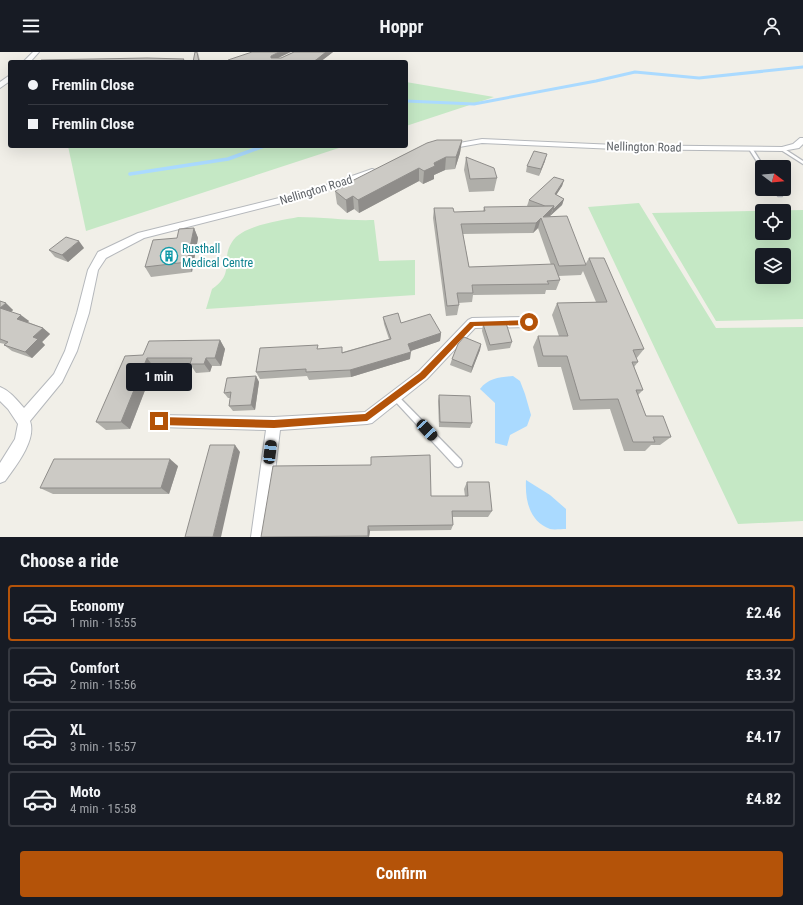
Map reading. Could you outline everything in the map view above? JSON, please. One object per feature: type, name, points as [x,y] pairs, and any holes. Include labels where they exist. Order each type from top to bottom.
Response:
[{"type":"street","points":[[28,60],[36,52]]},
{"type":"street","points":[[782,149],[796,146],[803,140]]},
{"type":"street","name":"Nellington Road","points":[[437,149],[482,141],[616,147],[782,149]]},
{"type":"street","name":"Nellington Road","points":[[23,419],[58,378],[71,351],[83,313],[93,270],[102,255],[141,235],[318,192],[384,167]]},
{"type":"street","points":[[159,421],[274,424],[367,418],[423,375],[472,324],[529,322]]},
{"type":"street","points":[[0,393],[12,402],[23,419],[26,431],[18,450],[0,476]]},
{"type":"street","points":[[259,537],[274,424]]},
{"type":"lane","points":[[751,149],[758,160]]},
{"type":"lane","points":[[782,149],[803,163]]},
{"type":"lane","points":[[395,396],[458,463]]},
{"type":"green space","points":[[408,82],[494,97],[408,125]]},
{"type":"green space","points":[[68,148],[339,148],[86,231]]},
{"type":"green space","points":[[639,203],[716,328],[803,327],[803,521],[738,524],[588,207]]},
{"type":"green space","points":[[791,210],[803,210],[803,319],[716,321],[652,213],[755,211],[755,240],[791,240]]},
{"type":"green space","points":[[298,217],[374,220],[379,261],[415,260],[415,295],[206,309],[212,289],[224,277],[226,272],[227,255],[232,242],[237,236],[244,231],[262,225]]},
{"type":"water","points":[[513,376],[520,381],[531,415],[527,426],[510,435],[507,446],[495,443],[495,403],[480,389],[491,380]]},
{"type":"water","points":[[526,480],[550,495],[566,509],[566,529],[550,529],[537,521],[530,509],[526,495]]},
{"type":"building","points":[[195,52],[197,52],[199,60],[193,60]]},
{"type":"building","points":[[252,52],[279,52],[271,56],[271,58],[281,58],[294,52],[326,52],[316,60],[228,60]]},
{"type":"building","points":[[147,58],[184,59],[183,60],[41,60]]},
{"type":"building","points":[[437,140],[462,140],[456,157],[446,157],[434,163],[435,166],[424,171],[419,168],[358,200],[353,196],[346,200],[335,191],[427,143]]},
{"type":"building","points":[[534,151],[547,154],[541,169],[527,166]]},
{"type":"building","points":[[466,157],[494,168],[497,178],[470,179]]},
{"type":"building","points":[[554,177],[564,180],[555,194],[564,199],[553,210],[554,206],[545,206],[529,200]]},
{"type":"building","points":[[554,206],[543,217],[567,216],[586,265],[559,266],[541,218],[536,223],[461,224],[469,267],[554,264],[560,280],[547,281],[549,284],[472,285],[473,293],[457,293],[459,305],[447,306],[434,208],[453,208],[454,212],[485,211],[484,207]]},
{"type":"building","points":[[194,228],[187,262],[145,267],[153,240],[177,238],[179,229]]},
{"type":"building","points":[[66,237],[79,241],[62,255],[49,250]]},
{"type":"building","points":[[589,258],[604,258],[644,349],[633,350],[638,362],[632,362],[643,390],[636,390],[646,416],[663,416],[671,437],[653,437],[655,442],[633,442],[618,399],[580,400],[567,356],[543,356],[538,336],[568,336],[557,303],[607,302]]},
{"type":"building","points":[[0,301],[6,303],[0,308]]},
{"type":"building","points":[[0,308],[21,315],[17,319],[43,328],[33,337],[38,339],[25,352],[4,345],[8,342],[0,339]]},
{"type":"building","points":[[398,313],[401,323],[430,314],[441,333],[408,344],[411,352],[350,370],[306,372],[306,369],[256,372],[260,348],[318,345],[317,349],[342,347],[342,353],[391,339],[383,317]]},
{"type":"building","points":[[506,323],[512,342],[490,345],[483,324]]},
{"type":"building","points":[[464,337],[481,344],[472,367],[452,359],[458,344]]},
{"type":"building","points":[[220,340],[215,358],[206,358],[204,364],[190,364],[192,358],[147,358],[121,422],[96,422],[125,356],[143,355],[149,341]]},
{"type":"building","points":[[256,376],[251,405],[229,406],[231,392],[224,393],[227,378]]},
{"type":"building","points":[[439,395],[470,396],[472,423],[440,422]]},
{"type":"building","points":[[210,445],[235,445],[213,537],[185,537]]},
{"type":"building","points":[[430,455],[431,496],[468,496],[467,482],[489,482],[492,511],[452,511],[453,525],[368,526],[368,536],[261,537],[273,466],[371,465],[371,457]]},
{"type":"building","points":[[54,459],[170,459],[161,488],[40,488]]},
{"type":"waterway","points":[[408,101],[474,104],[596,81],[635,72],[699,78],[803,67]]},
{"type":"waterway","points":[[130,174],[228,159],[258,148]]},
{"type":"place","name":"Rusthall Medical Centre","points":[[169,256]]},
{"type":"route","points":[[159,421],[274,424],[367,418],[423,375],[472,324],[529,322]]}]
